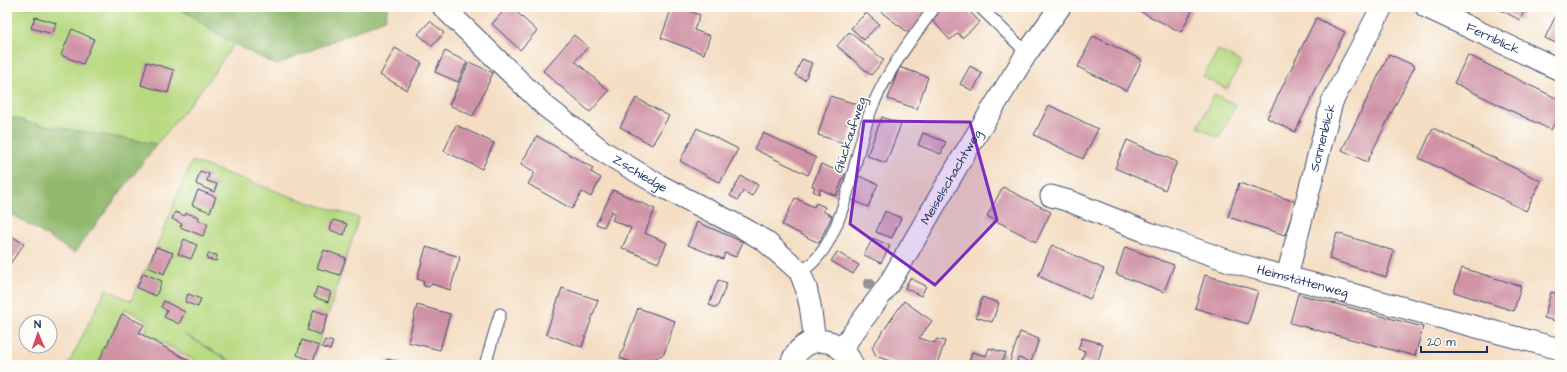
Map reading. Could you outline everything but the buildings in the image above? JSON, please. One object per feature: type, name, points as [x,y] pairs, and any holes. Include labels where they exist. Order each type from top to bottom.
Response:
[{"type":"main road","points":[[791,365],[800,349],[815,341],[830,342],[847,357]]},
{"type":"street","name":"Zschiedge","points":[[443,7],[546,106],[604,152],[664,188],[766,241],[800,272]]},
{"type":"street","name":"Meiselschachtweg","points":[[847,357],[965,153],[1027,53],[1060,7]]},
{"type":"street","name":"Sonnenblick","points":[[1288,276],[1332,102],[1382,7]]},
{"type":"street","name":"Fernblick","points":[[1426,7],[1560,70]]},
{"type":"street","name":"Heimstättenweg","points":[[1051,196],[1238,264],[1560,349]]},
{"type":"street","points":[[800,272],[810,305],[815,341]]},
{"type":"lane","name":"Glückaufweg","points":[[800,272],[809,267],[827,244],[839,219],[872,106],[896,62],[935,7]]},
{"type":"lane","points":[[980,7],[1027,53]]},
{"type":"lane","points":[[485,365],[500,314]]},
{"type":"highlighted area","points":[[864,121],[970,122],[997,220],[935,285],[850,224]]},
{"type":"green space","points":[[7,7],[178,7],[234,44],[208,81],[157,144],[30,123],[7,116]]},
{"type":"green space","points":[[178,7],[388,7],[385,19],[276,65],[234,44]]},
{"type":"green space","points":[[1218,50],[1241,62],[1227,89],[1203,77]]},
{"type":"green space","points":[[1214,94],[1236,105],[1219,138],[1198,127]]},
{"type":"green space","points":[[7,116],[30,123],[157,144],[74,253],[7,211]]},
{"type":"green space","points":[[192,161],[292,197],[359,218],[312,365],[251,365],[247,362],[246,365],[237,365],[183,333],[235,365],[203,365],[145,333],[148,322],[126,309],[127,307],[122,314],[97,365],[68,365],[106,289],[131,301],[143,273],[148,267]]}]
